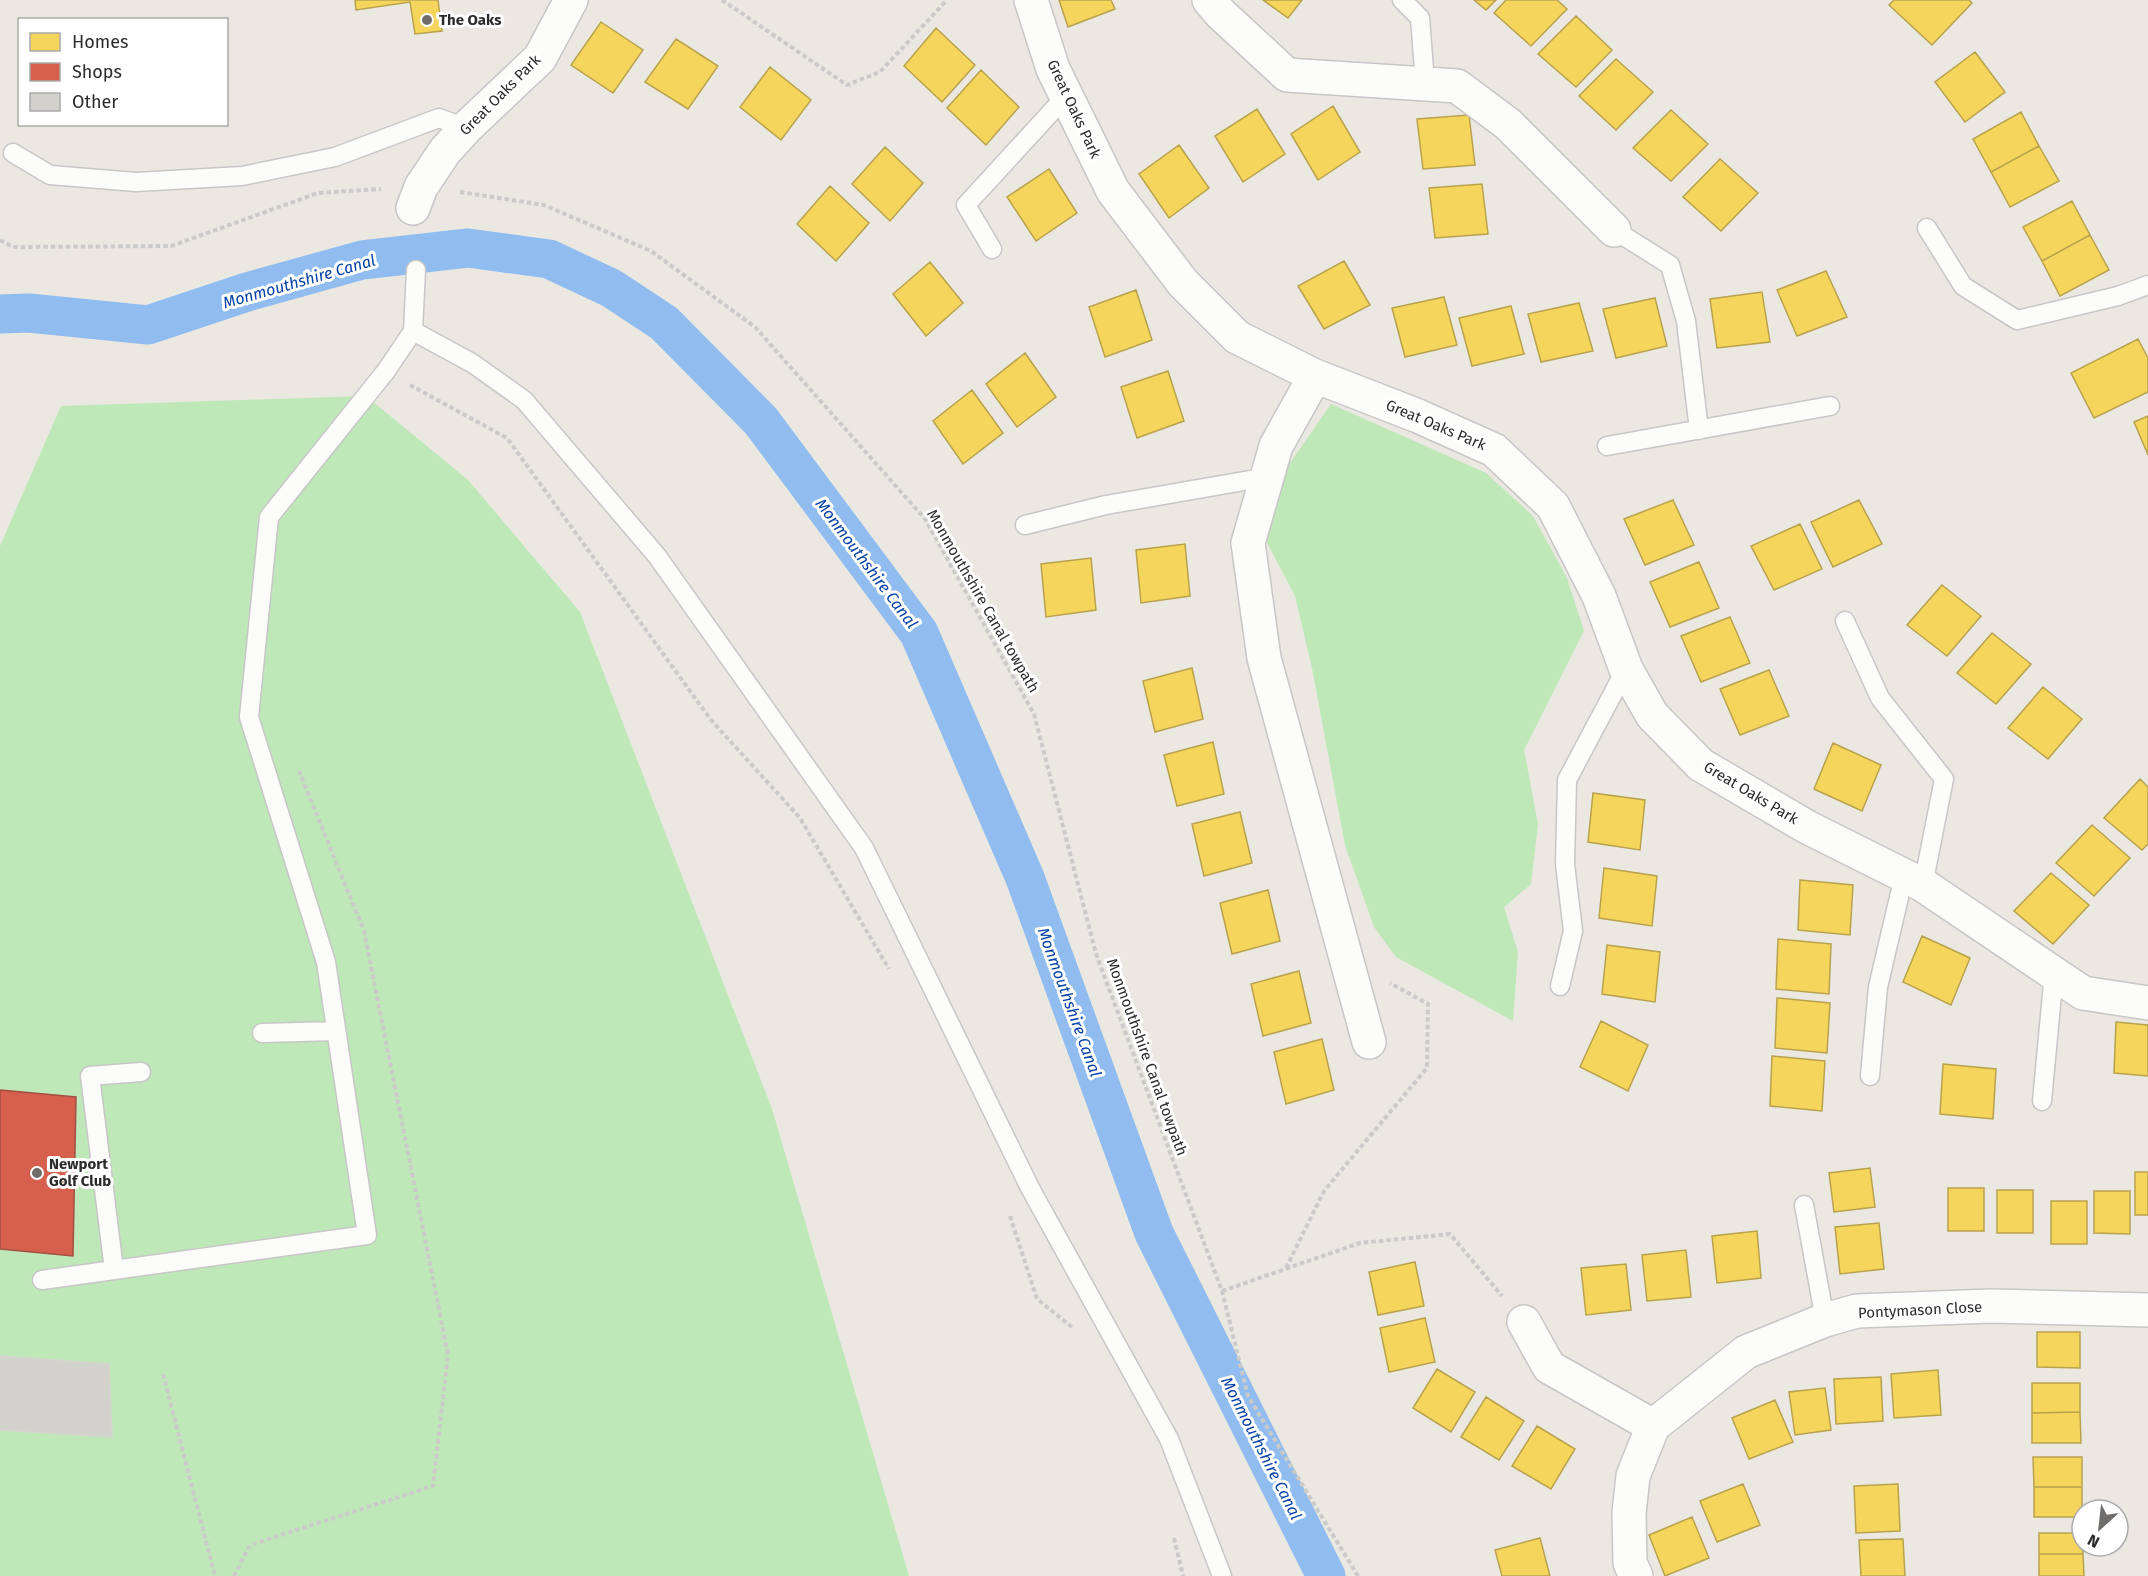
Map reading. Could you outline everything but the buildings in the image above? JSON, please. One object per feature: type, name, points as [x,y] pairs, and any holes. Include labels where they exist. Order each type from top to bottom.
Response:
[{"type":"street","name":"Great Oaks Park","points":[[417,197],[445,151],[540,58],[571,0]]},
{"type":"street","name":"Great Oaks Park","points":[[1030,0],[1053,69],[1113,191],[1183,283],[1237,337],[1315,376],[1418,416],[1494,450],[1553,507],[1599,596],[1626,669],[1652,715],[1701,765],[1807,827],[1914,881],[2083,993],[2148,1003]]},
{"type":"street","points":[[1209,0],[1287,75],[1457,86],[1508,124],[1614,230]]},
{"type":"street","points":[[1315,376],[1276,446],[1248,543],[1264,658],[1369,1042]]},
{"type":"street","name":"Pontymason Close","points":[[1653,1426],[1746,1353],[1826,1320],[1857,1311],[1980,1307],[2148,1310]]},
{"type":"street","points":[[1524,1322],[1549,1366],[1653,1426],[1633,1476],[1629,1513],[1630,1563],[1636,1576]]},
{"type":"lane","points":[[1402,0],[1420,18],[1425,83]]},
{"type":"lane","points":[[992,249],[966,205],[1066,96]]},
{"type":"lane","points":[[13,153],[50,175],[136,182],[242,176],[335,157],[440,118],[466,128]]},
{"type":"lane","points":[[1927,228],[1964,286],[2017,320],[2118,296],[2148,285]]},
{"type":"lane","points":[[1614,230],[1670,265],[1686,321],[1699,429]]},
{"type":"lane","points":[[42,1280],[367,1235],[326,962],[249,717],[269,517],[386,371],[413,331],[416,270]]},
{"type":"lane","points":[[413,331],[472,363],[524,400],[657,556],[864,849],[1030,1188],[1169,1438],[1222,1576]]},
{"type":"lane","points":[[1607,446],[1830,406]]},
{"type":"lane","points":[[1025,525],[1106,505],[1267,477]]},
{"type":"lane","points":[[1845,621],[1880,698],[1944,779],[1914,881],[1878,987],[1870,1076]]},
{"type":"lane","points":[[1560,986],[1573,931],[1565,864],[1567,780],[1626,669]]},
{"type":"lane","points":[[2042,1101],[2054,973]]},
{"type":"lane","points":[[262,1033],[336,1031]]},
{"type":"lane","points":[[114,1270],[90,1076],[141,1072]]},
{"type":"lane","points":[[1804,1205],[1826,1320]]},
{"type":"path","points":[[722,0],[848,85],[880,72],[947,0]]},
{"type":"path","name":"Monmouthshire Canal towpath","points":[[0,240],[13,247],[171,246],[318,193],[544,205],[651,250],[755,327],[925,519],[1034,714],[1096,954],[1221,1291],[1248,1396],[1358,1576]]},
{"type":"path","points":[[386,371],[507,438],[711,720],[800,818],[894,978]]},
{"type":"path","points":[[1286,1268],[1324,1191],[1427,1068],[1428,1004],[1346,958]]},
{"type":"path","points":[[1006,1208],[1037,1299],[1076,1331]]},
{"type":"path","points":[[1221,1291],[1360,1243],[1450,1234],[1524,1322]]},
{"type":"path","points":[[163,1374],[215,1576]]},
{"type":"path","points":[[1172,1531],[1184,1576]]},
{"type":"green space","name":"Newport Golf Club","points":[[366,396],[468,480],[580,612],[772,1109],[909,1576],[0,1576],[0,546],[61,406]]},
{"type":"green space","points":[[1331,404],[1486,473],[1533,516],[1567,578],[1584,631],[1524,750],[1538,824],[1531,884],[1504,907],[1518,952],[1513,1021],[1396,957],[1374,927],[1345,845],[1312,668],[1295,596],[1265,539],[1285,470]]},
{"type":"waterway","name":"Monmouthshire Canal","points":[[0,314],[29,313],[148,325],[247,292],[362,260],[468,248],[549,259],[611,288],[664,323],[761,421],[919,633],[1025,878],[1154,1233],[1326,1576]]},
{"type":"place","name":"The Oaks","points":[[427,20]]},
{"type":"place","name":"Newport Golf Club","points":[[37,1173]]}]
